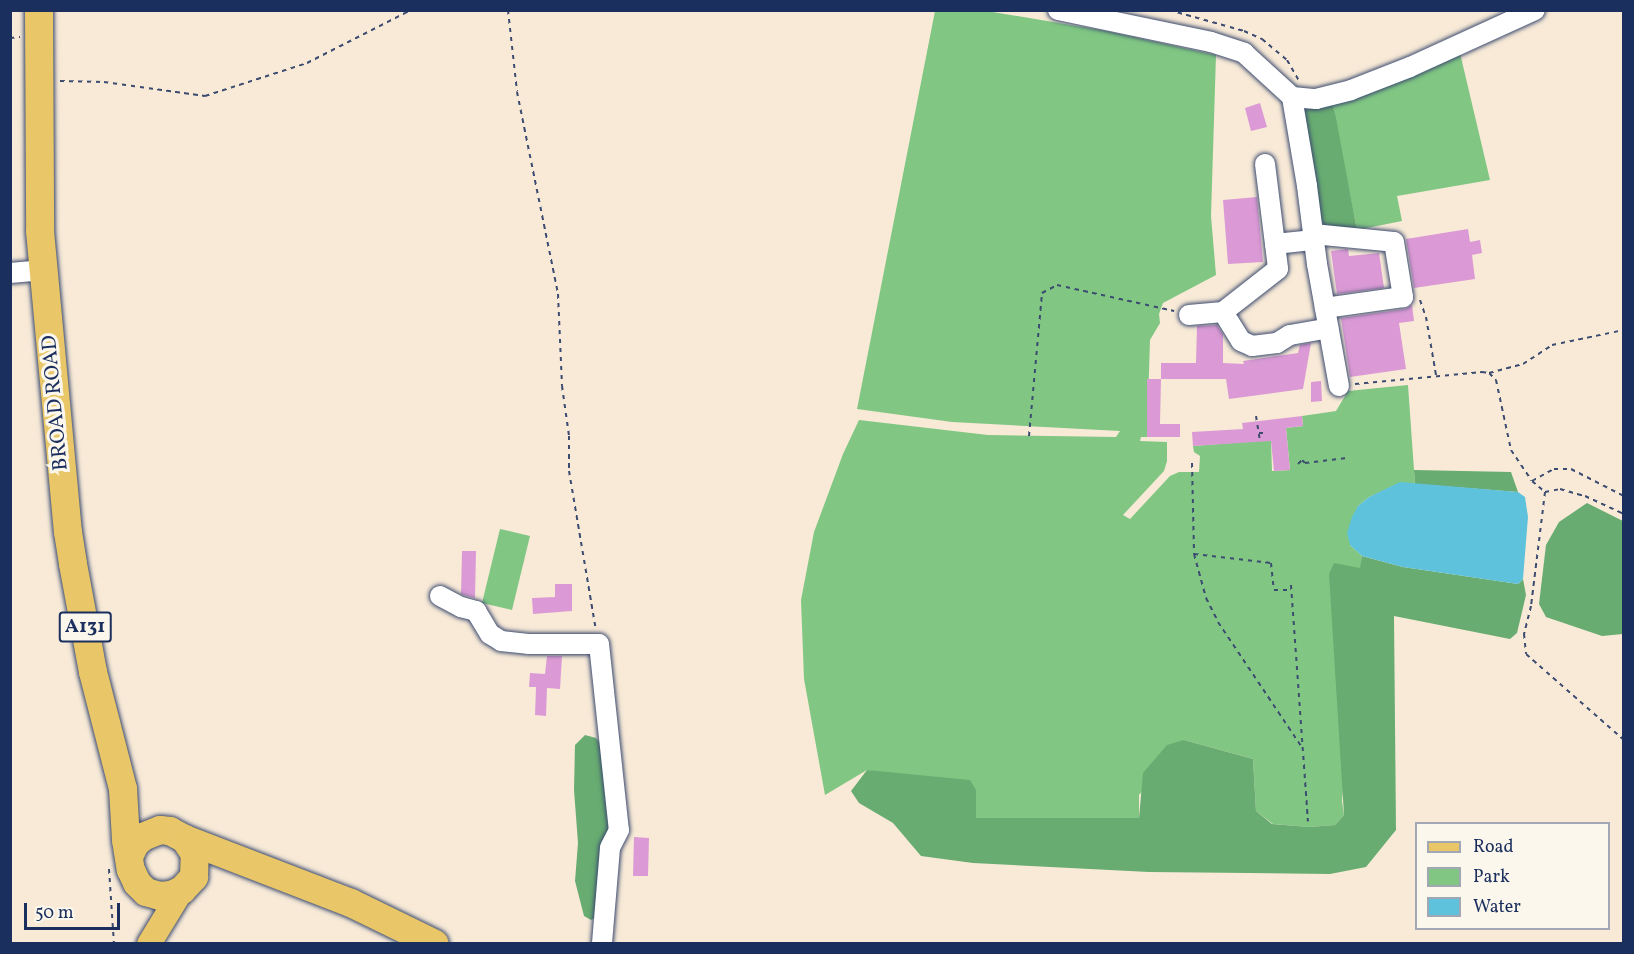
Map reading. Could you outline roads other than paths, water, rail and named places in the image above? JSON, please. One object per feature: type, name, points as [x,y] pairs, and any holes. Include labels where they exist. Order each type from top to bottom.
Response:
[{"type":"highway","name":"BROAD ROAD","points":[[39,10],[41,80],[39,199],[68,532],[93,672],[123,789],[131,870],[137,883],[146,892]]},
{"type":"highway","name":"BROAD ROAD","points":[[123,789],[149,822],[172,835],[195,854],[188,883]]},
{"type":"highway","points":[[129,857],[135,844],[143,837],[172,835]]},
{"type":"highway","name":"A131","points":[[172,835],[351,903],[435,944]]},
{"type":"highway","name":"A131","points":[[146,892],[171,896],[188,883],[221,871],[283,879]]},
{"type":"main road","name":"BROAD ROAD","points":[[147,944],[188,883]]},
{"type":"main road","name":"BROAD ROAD","points":[[146,892],[150,916],[147,944]]},
{"type":"street","points":[[1058,10],[1211,42],[1244,53],[1292,97],[1316,99],[1352,90],[1449,50],[1535,10]]},
{"type":"street","points":[[1292,97],[1339,386]]},
{"type":"street","points":[[1189,315],[1223,312],[1278,269],[1265,164]]},
{"type":"street","points":[[1275,244],[1313,237],[1394,242],[1403,297],[1325,308]]},
{"type":"street","points":[[10,273],[44,270]]},
{"type":"street","points":[[1223,312],[1241,341],[1252,346],[1277,344],[1290,335],[1328,328]]},
{"type":"street","points":[[440,596],[476,611],[490,634],[501,641],[528,644],[599,644],[619,830],[610,848],[602,944]]},
{"type":"water","points":[[1400,482],[1518,492],[1525,497],[1528,517],[1523,579],[1518,584],[1403,567],[1362,556],[1350,545],[1347,533],[1352,517],[1358,506],[1369,497]]}]
